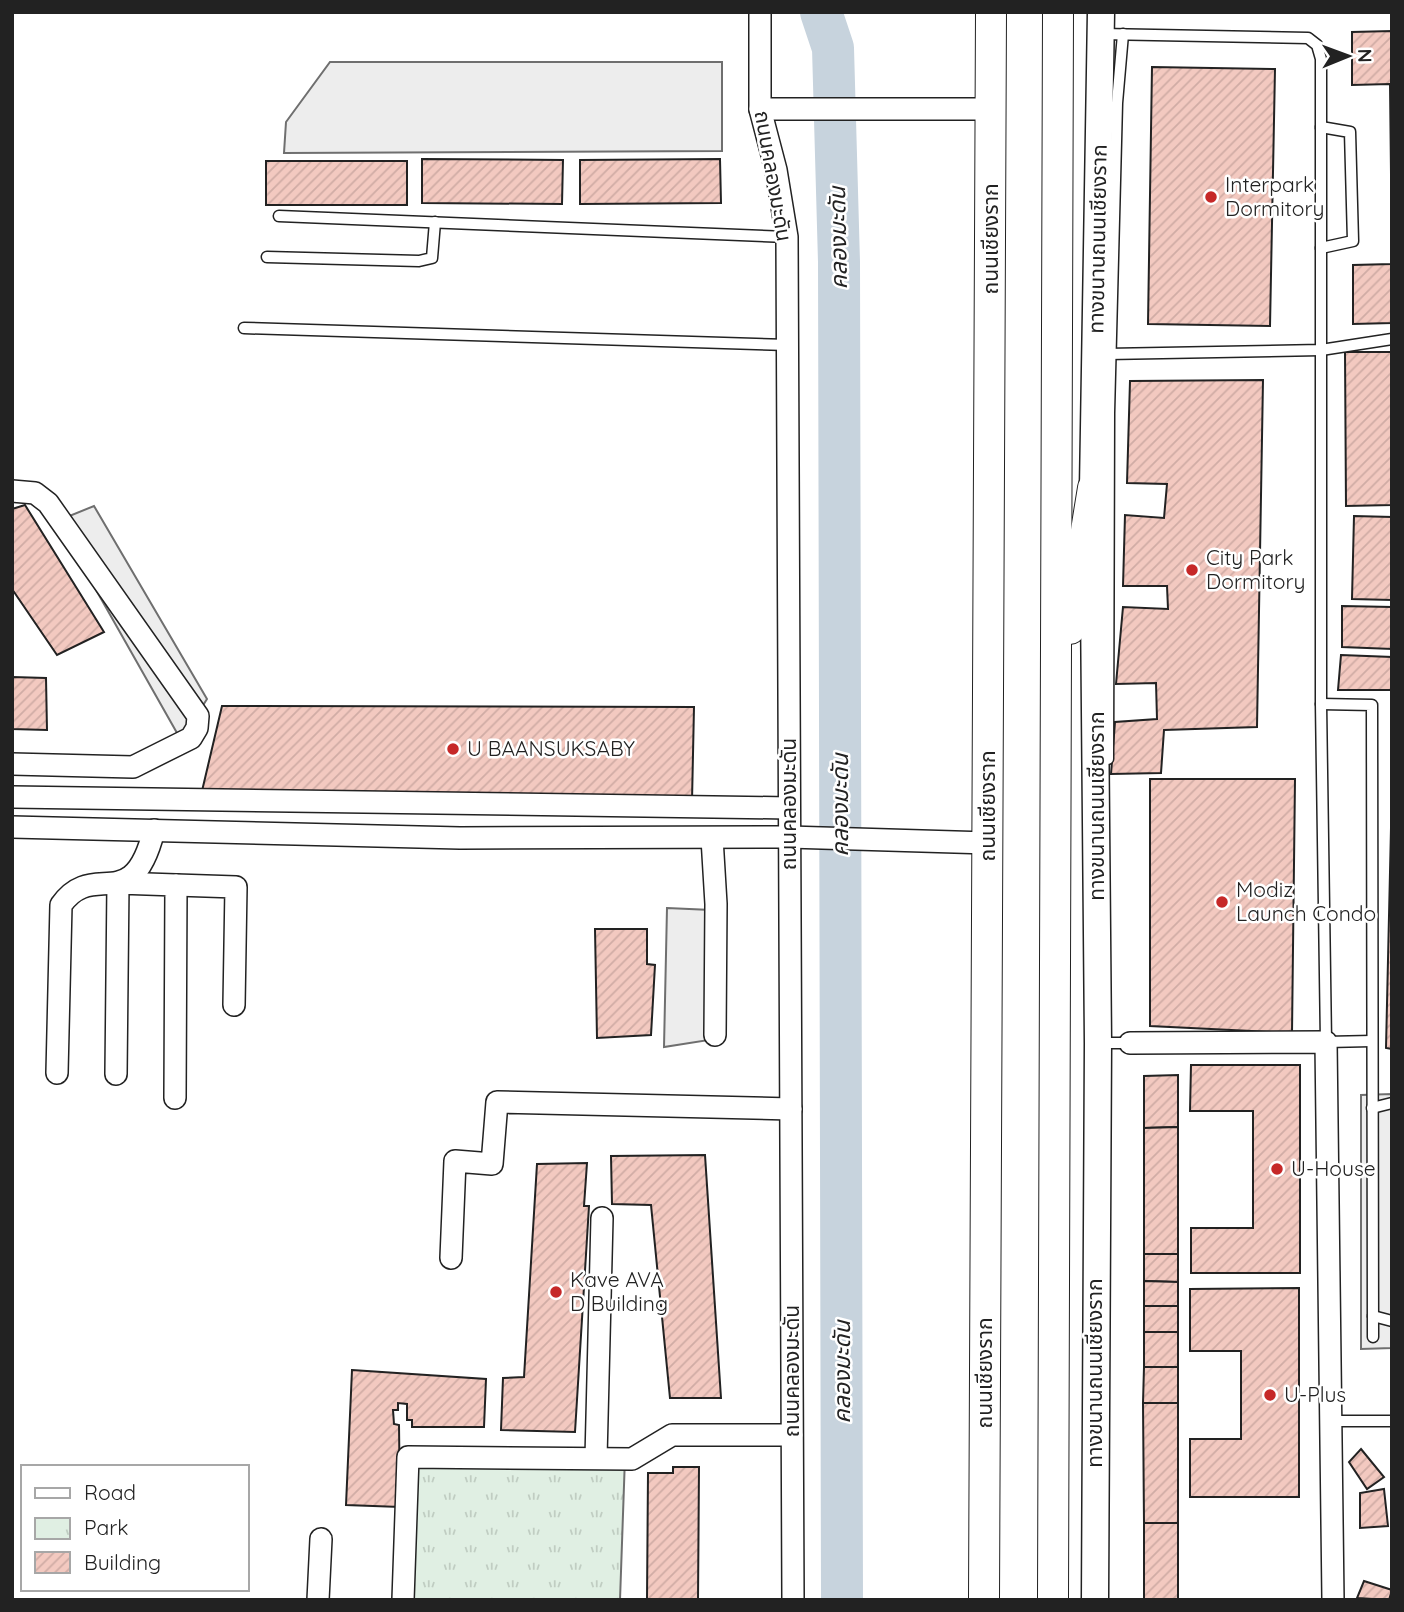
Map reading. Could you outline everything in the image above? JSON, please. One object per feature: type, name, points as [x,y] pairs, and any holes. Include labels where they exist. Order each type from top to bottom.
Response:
[{"type":"main road","name":"ถนนเชียงราก","points":[[984,1600],[992,12]]},
{"type":"main road","points":[[1053,1600],[1058,12]]},
{"type":"main road","points":[[1055,758],[1073,613],[1093,488]]},
{"type":"street","name":"ถนนคลองมะดัน","points":[[760,12],[767,109],[787,237],[789,808],[797,837],[790,1110],[793,1600]]},
{"type":"street","name":"ทางขนานถนนเชียงราก","points":[[1095,1600],[1098,1043],[1093,488],[1104,354],[1108,27]]},
{"type":"street","points":[[767,109],[991,108]]},
{"type":"street","points":[[12,491],[35,492],[48,503],[198,716],[197,728],[191,738],[133,768],[12,764]]},
{"type":"street","points":[[128,829],[133,768]]},
{"type":"street","points":[[12,797],[130,796],[789,808]]},
{"type":"street","points":[[12,827],[460,838],[797,837],[988,843]]},
{"type":"street","points":[[118,883],[133,876],[141,868],[154,830]]},
{"type":"street","points":[[712,838],[716,904],[715,1035]]},
{"type":"street","points":[[116,1074],[118,883]]},
{"type":"street","points":[[57,1073],[61,905],[70,892],[80,887],[118,883],[236,887],[234,1005]]},
{"type":"street","points":[[175,1098],[176,885]]},
{"type":"street","points":[[1130,1043],[1326,1042],[1333,1600]]},
{"type":"street","points":[[451,1258],[455,1161],[492,1164],[497,1102],[790,1110]]},
{"type":"street","points":[[596,1458],[602,1217]]},
{"type":"street","points":[[403,1600],[408,1457],[640,1457],[671,1435],[792,1435]]},
{"type":"street","points":[[318,1600],[321,1539]]},
{"type":"lane","points":[[1108,27],[1308,38],[1317,45],[1321,59],[1321,704],[1326,1042],[1372,1041]]},
{"type":"lane","points":[[1321,127],[1350,132],[1353,241],[1321,248]]},
{"type":"lane","points":[[279,216],[787,237]]},
{"type":"lane","points":[[267,257],[419,261],[432,258],[435,222]]},
{"type":"lane","points":[[244,328],[788,345]]},
{"type":"lane","points":[[1096,773],[1108,773],[1104,354],[1321,350],[1392,339]]},
{"type":"lane","points":[[1321,704],[1372,705],[1373,1337]]},
{"type":"lane","points":[[1098,1043],[1130,1043]]},
{"type":"lane","points":[[1372,1108],[1392,1103]]},
{"type":"lane","points":[[1373,1316],[1392,1321]]},
{"type":"lane","points":[[1330,1421],[1392,1421]]},
{"type":"green space","points":[[414,1450],[625,1457],[620,1600],[409,1600]]},
{"type":"shaded area","points":[[330,62],[722,62],[722,151],[284,153],[286,122]]},
{"type":"shaded area","points":[[94,506],[207,699],[181,740],[57,521]]},
{"type":"shaded area","points":[[667,908],[711,910],[709,1040],[664,1047]]},
{"type":"shaded area","points":[[1392,1094],[1392,1348],[1361,1349],[1361,1095]]},
{"type":"building","points":[[1392,31],[1392,264],[1390,84],[1352,85],[1352,32]]},
{"type":"building","name":"Interpark Dormitory","points":[[1152,67],[1275,69],[1270,326],[1148,324]]},
{"type":"building","points":[[422,159],[563,160],[562,204],[422,203]]},
{"type":"building","points":[[720,159],[721,203],[580,204],[580,160]]},
{"type":"building","points":[[266,161],[407,161],[407,205],[266,205]]},
{"type":"building","points":[[1392,264],[1392,323],[1353,324],[1353,265]]},
{"type":"building","points":[[1345,352],[1392,352],[1392,505],[1346,506]]},
{"type":"building","name":"City Park Dormitory","points":[[1263,380],[1257,727],[1164,730],[1161,773],[1111,774],[1115,722],[1157,719],[1156,683],[1116,684],[1123,607],[1168,609],[1167,586],[1123,586],[1125,515],[1164,518],[1167,484],[1127,483],[1130,381]]},
{"type":"building","points":[[25,505],[104,632],[57,655],[12,589],[12,509]]},
{"type":"building","points":[[1354,516],[1392,517],[1392,600],[1352,599]]},
{"type":"building","points":[[1342,606],[1392,607],[1392,649],[1342,647]]},
{"type":"building","points":[[1341,655],[1392,657],[1392,690],[1338,690]]},
{"type":"building","points":[[12,677],[46,678],[47,730],[12,729]]},
{"type":"building","name":"U BAANSUKSABY","points":[[222,706],[694,707],[692,801],[202,791]]},
{"type":"building","name":"Modiz Launch Condo","points":[[1150,779],[1295,779],[1292,1033],[1150,1026]]},
{"type":"building","points":[[1392,784],[1392,1049],[1386,1048]]},
{"type":"building","points":[[595,929],[647,929],[647,964],[655,965],[651,1035],[597,1038]]},
{"type":"building","name":"U-House","points":[[1191,1065],[1300,1065],[1300,1273],[1191,1273],[1191,1228],[1253,1228],[1253,1111],[1190,1111]]},
{"type":"building","points":[[1178,1075],[1178,1127],[1144,1128],[1144,1076]]},
{"type":"building","points":[[1178,1127],[1178,1254],[1144,1254],[1144,1128]]},
{"type":"building","points":[[705,1155],[721,1398],[670,1398],[651,1205],[612,1204],[611,1156]]},
{"type":"building","name":"Kave AVA D Building","points":[[587,1163],[584,1206],[589,1206],[575,1432],[501,1430],[503,1378],[524,1377],[537,1164]]},
{"type":"building","points":[[1144,1254],[1178,1254],[1178,1282],[1144,1281]]},
{"type":"building","points":[[1144,1281],[1178,1282],[1178,1306],[1144,1306]]},
{"type":"building","name":"U-Plus","points":[[1299,1288],[1299,1497],[1190,1497],[1190,1439],[1241,1439],[1241,1351],[1190,1351],[1190,1289]]},
{"type":"building","points":[[1144,1306],[1178,1306],[1178,1332],[1144,1332]]},
{"type":"building","points":[[1144,1332],[1178,1332],[1178,1367],[1144,1367]]},
{"type":"building","points":[[1144,1367],[1178,1367],[1178,1403],[1143,1403]]},
{"type":"building","points":[[352,1370],[486,1379],[484,1427],[412,1427],[412,1420],[407,1420],[407,1404],[398,1403],[398,1410],[393,1410],[394,1424],[399,1425],[400,1507],[346,1505]]},
{"type":"building","points":[[1143,1403],[1178,1403],[1178,1523],[1144,1523]]},
{"type":"building","points":[[1361,1449],[1384,1477],[1367,1489],[1349,1462]]},
{"type":"building","points":[[673,1467],[699,1467],[698,1600],[647,1600],[648,1473],[673,1473]]},
{"type":"building","points":[[1384,1489],[1388,1526],[1360,1528],[1360,1493]]},
{"type":"building","points":[[1144,1523],[1178,1523],[1178,1600],[1144,1600]]},
{"type":"building","points":[[1364,1581],[1392,1590],[1389,1600],[1357,1598]]},
{"type":"waterway","name":"คลองมะดัน","points":[[821,12],[833,48],[839,262],[842,1600]]},
{"type":"place","name":"Interpark Dormitory","points":[[1211,197]]},
{"type":"place","name":"City Park Dormitory","points":[[1192,570]]},
{"type":"place","name":"U BAANSUKSABY","points":[[453,749]]},
{"type":"place","name":"Modiz Launch Condo","points":[[1222,902]]},
{"type":"place","name":"U-House","points":[[1277,1169]]},
{"type":"place","name":"Kave AVA D Building","points":[[556,1292]]},
{"type":"place","name":"U-Plus","points":[[1270,1395]]}]
